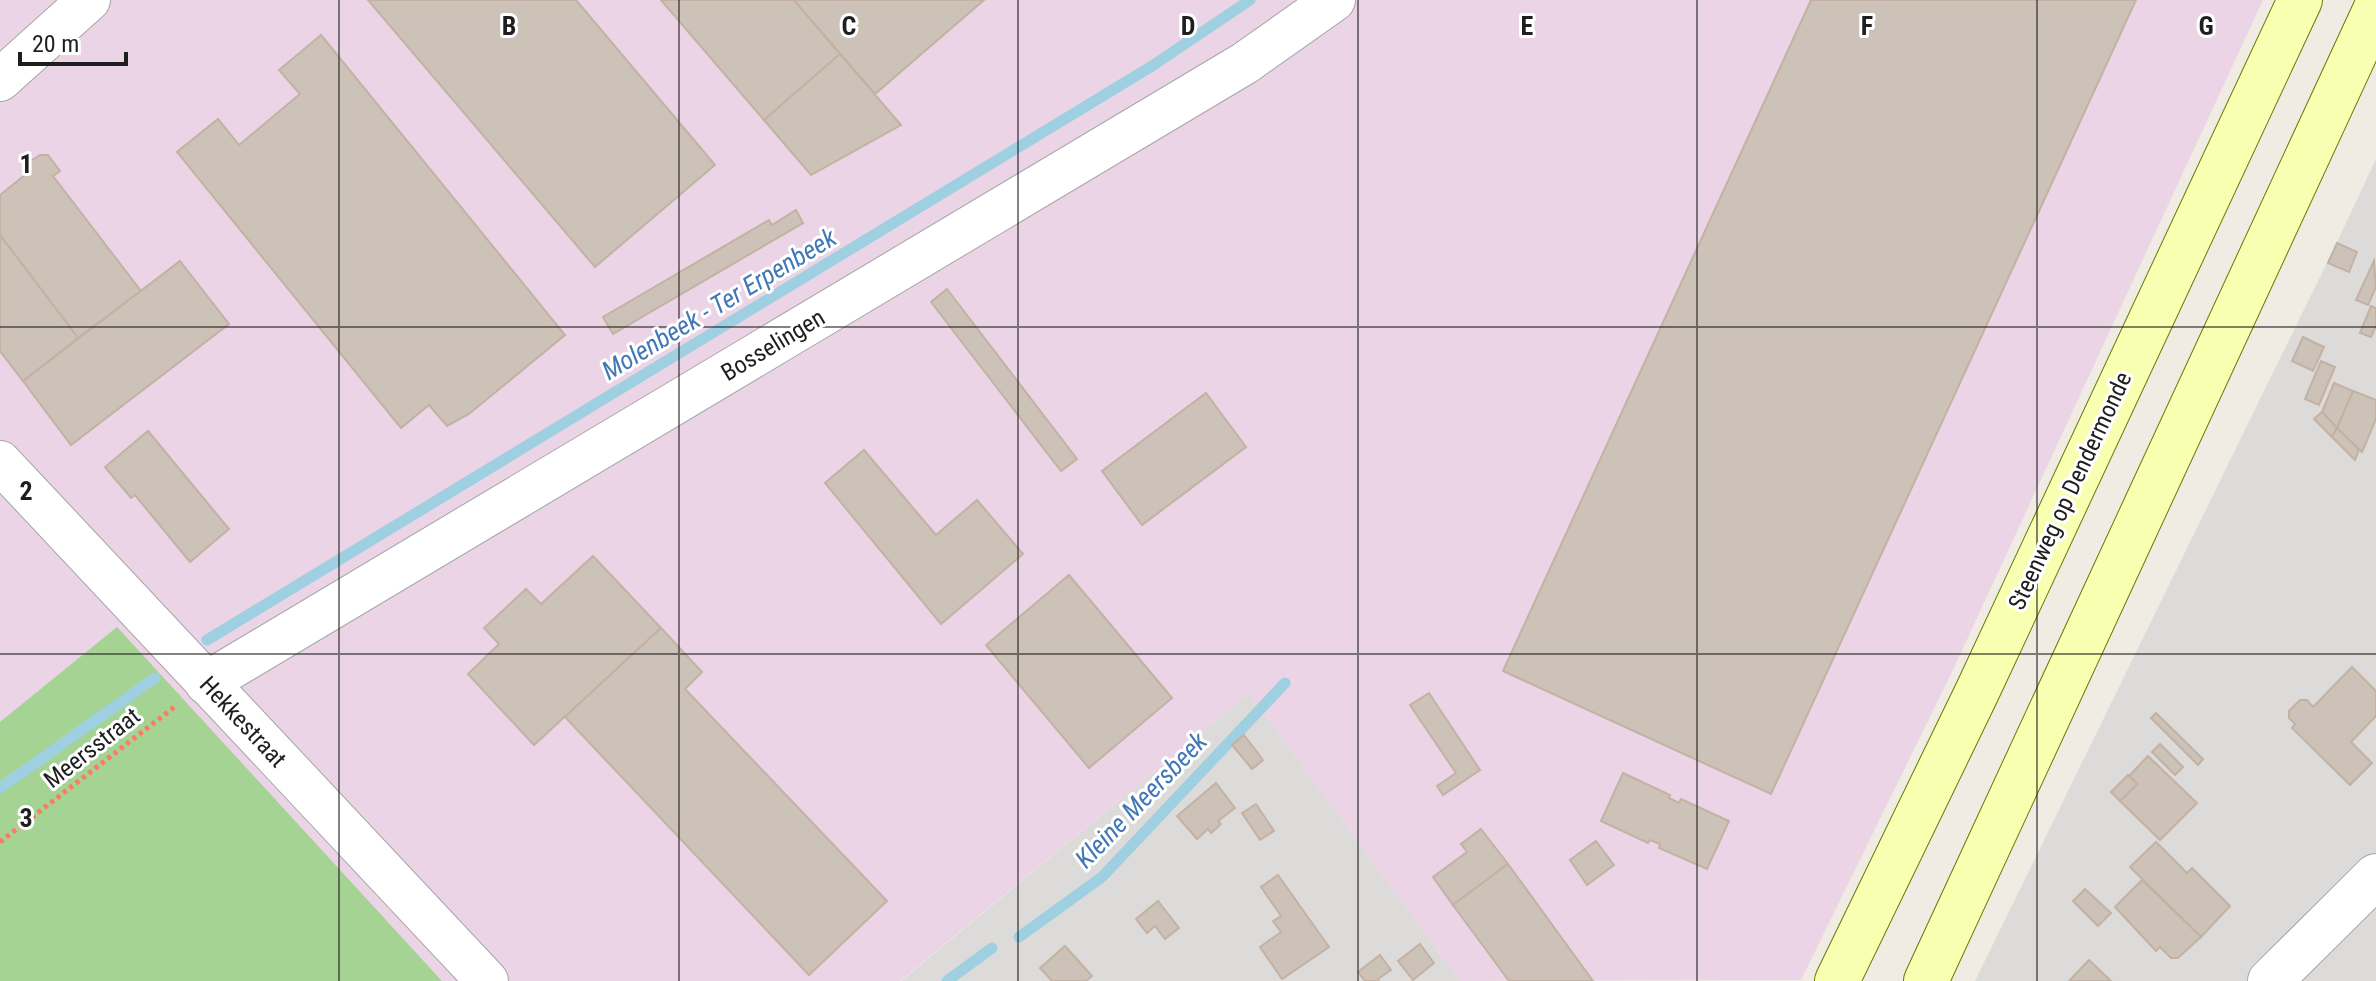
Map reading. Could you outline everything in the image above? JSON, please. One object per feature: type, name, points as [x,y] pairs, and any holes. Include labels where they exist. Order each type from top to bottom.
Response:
[{"type":"main road","name":"Steenweg op Dendermonde","points":[[1837,981],[1989,665],[2300,0]]},
{"type":"main road","points":[[1926,981],[2376,8]]},
{"type":"street","points":[[0,80],[89,0]]},
{"type":"street","name":"Bosselingen","points":[[206,683],[1245,63],[1334,0]]},
{"type":"street","name":"Hekkestraat","points":[[0,462],[487,981]]},
{"type":"street","points":[[2270,981],[2376,876]]},
{"type":"path","name":"Meersstraat","points":[[0,842],[206,683]]},
{"type":"shaded area","points":[[0,0],[2263,0],[1951,674],[1801,980],[1460,981],[1249,693],[900,981],[442,981],[197,715],[0,733]]},
{"type":"shaded area","points":[[2376,159],[2376,981],[1975,981],[2338,240]]},
{"type":"shaded area","points":[[1249,693],[1460,981],[901,981]]},
{"type":"green space","points":[[117,627],[442,981],[0,981],[0,722]]},
{"type":"building","points":[[368,0],[576,0],[715,165],[595,267]]},
{"type":"building","points":[[661,0],[794,0],[840,54],[764,120]]},
{"type":"building","points":[[794,0],[984,0],[875,94]]},
{"type":"building","points":[[1811,0],[2136,0],[1771,794],[1503,671]]},
{"type":"building","points":[[321,35],[565,335],[469,414],[447,426],[429,405],[401,428],[177,152],[218,119],[239,145],[300,94],[279,70]]},
{"type":"building","points":[[840,54],[901,125],[811,175],[764,120]]},
{"type":"building","points":[[40,155],[48,155],[60,171],[53,176],[141,291],[78,338],[0,235],[0,195],[31,170],[26,164]]},
{"type":"building","points":[[796,210],[803,223],[613,334],[603,317],[769,220],[772,225]]},
{"type":"building","points":[[0,235],[78,338],[23,381],[0,351]]},
{"type":"building","points":[[2337,243],[2357,252],[2349,272],[2328,263]]},
{"type":"building","points":[[180,261],[229,324],[71,445],[23,381]]},
{"type":"building","points":[[2374,261],[2376,287],[2368,305],[2356,300]]},
{"type":"building","points":[[947,289],[1077,459],[1061,471],[931,302]]},
{"type":"building","points":[[2371,306],[2376,308],[2376,326],[2371,337],[2360,333]]},
{"type":"building","points":[[2303,337],[2324,347],[2313,371],[2292,361]]},
{"type":"building","points":[[2321,361],[2335,367],[2319,405],[2305,399]]},
{"type":"building","points":[[2334,383],[2353,391],[2337,428],[2322,412]]},
{"type":"building","points":[[2353,391],[2376,400],[2376,419],[2362,452],[2337,428]]},
{"type":"building","points":[[1206,393],[1246,447],[1142,525],[1102,471]]},
{"type":"building","points":[[2322,412],[2337,428],[2332,437],[2314,419]]},
{"type":"building","points":[[2337,428],[2359,450],[2355,460],[2332,437]]},
{"type":"building","points":[[148,431],[229,529],[190,562],[135,495],[131,498],[105,467]]},
{"type":"building","points":[[864,450],[936,535],[977,500],[1023,554],[941,624],[825,483]]},
{"type":"building","points":[[593,556],[661,628],[534,745],[468,674],[499,644],[484,628],[526,589],[541,604]]},
{"type":"building","points":[[1069,575],[1172,698],[1089,768],[986,645]]},
{"type":"building","points":[[661,628],[702,672],[685,689],[887,901],[809,975],[565,717]]},
{"type":"building","points":[[2352,667],[2376,691],[2376,716],[2351,742],[2372,763],[2350,785],[2292,728],[2295,724],[2289,718],[2289,711],[2300,700],[2307,700],[2313,707]]},
{"type":"building","points":[[1429,693],[1480,770],[1443,795],[1437,786],[1456,773],[1410,705]]},
{"type":"building","points":[[2156,713],[2203,759],[2198,765],[2151,718]]},
{"type":"building","points":[[1244,735],[1263,760],[1252,769],[1232,745]]},
{"type":"building","points":[[2160,744],[2183,767],[2175,775],[2152,752]]},
{"type":"building","points":[[2148,756],[2197,803],[2160,840],[2120,801],[2137,784],[2129,776]]},
{"type":"building","points":[[1623,773],[1670,795],[1669,798],[1679,803],[1681,799],[1729,821],[1707,869],[1659,848],[1660,844],[1650,840],[1648,843],[1601,821]]},
{"type":"building","points":[[2128,775],[2137,784],[2120,801],[2111,792]]},
{"type":"building","points":[[1216,783],[1235,808],[1218,821],[1221,824],[1211,833],[1208,829],[1197,839],[1177,816]]},
{"type":"building","points":[[1256,804],[1274,831],[1260,840],[1242,813]]},
{"type":"building","points":[[1481,829],[1508,864],[1453,905],[1433,877],[1467,852],[1461,844]]},
{"type":"building","points":[[1596,841],[1614,865],[1587,885],[1570,860]]},
{"type":"building","points":[[2156,842],[2187,873],[2192,868],[2230,906],[2201,937],[2130,867]]},
{"type":"building","points":[[1508,864],[1593,981],[1509,981],[1453,905]]},
{"type":"building","points":[[1278,875],[1329,947],[1282,979],[1260,947],[1281,932],[1273,921],[1281,916],[1261,887]]},
{"type":"building","points":[[2142,880],[2201,937],[2178,958],[2171,958],[2160,947],[2156,951],[2115,907]]},
{"type":"building","points":[[2085,889],[2111,913],[2098,926],[2073,901]]},
{"type":"building","points":[[1158,901],[1179,928],[1165,939],[1155,926],[1147,933],[1136,919]]},
{"type":"building","points":[[1420,944],[1434,963],[1413,980],[1398,961]]},
{"type":"building","points":[[1065,946],[1092,976],[1086,981],[1052,981],[1040,968]]},
{"type":"building","points":[[1380,955],[1391,970],[1379,981],[1365,981],[1358,972]]},
{"type":"building","points":[[2089,960],[2111,981],[2069,981]]},
{"type":"waterway","name":"Molenbeek - Ter Erpenbeek","points":[[207,640],[1152,66],[1250,0]]},
{"type":"waterway","name":"Molenbeek - Ter Erpenbeek","points":[[0,788],[155,678]]},
{"type":"waterway","name":"Kleine Meersbeek","points":[[1019,937],[1102,877],[1285,683]]},
{"type":"waterway","name":"Kleine Meersbeek","points":[[947,981],[992,948]]}]
